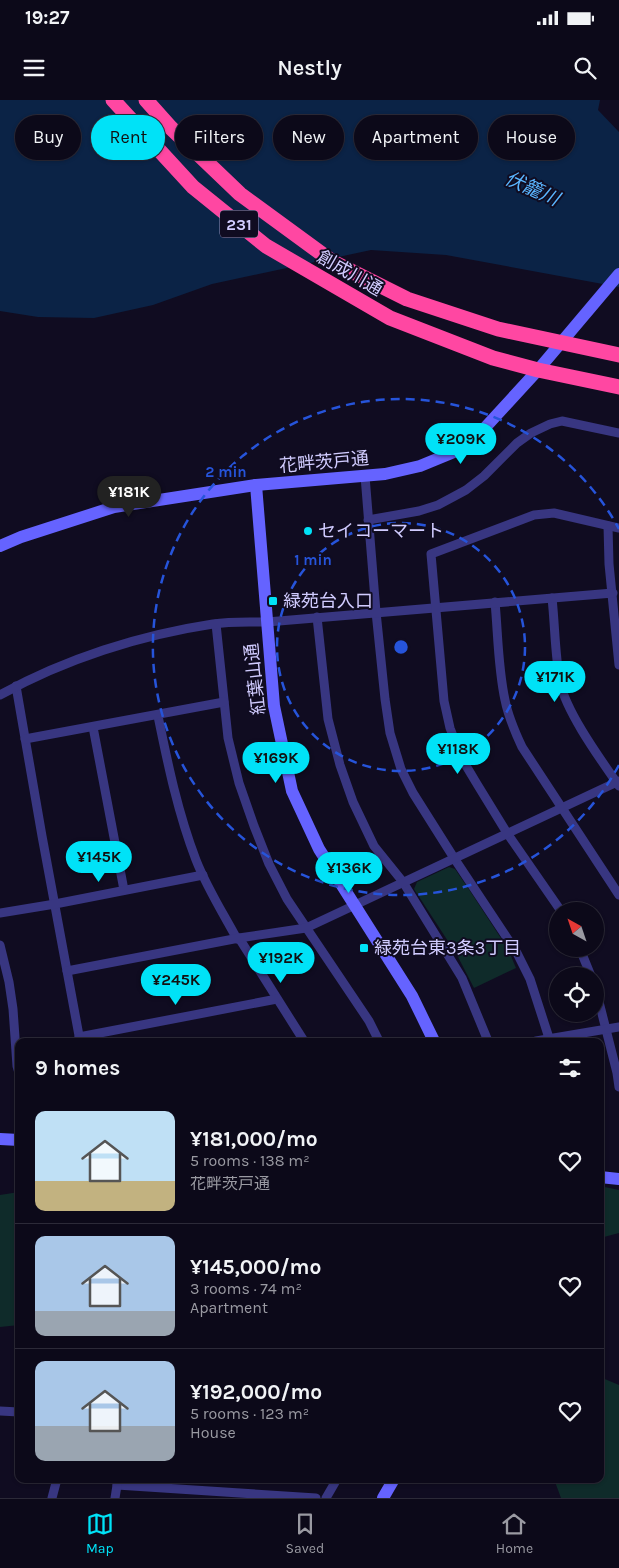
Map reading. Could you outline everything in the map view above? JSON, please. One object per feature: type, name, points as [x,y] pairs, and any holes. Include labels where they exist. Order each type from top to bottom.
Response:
[{"type":"highway","name":"創成川通","points":[[113,100],[193,187],[266,246],[390,318],[493,358],[538,370],[619,387]]},
{"type":"highway","name":"創成川通","points":[[146,100],[171,128],[240,194],[333,262],[407,299],[498,329],[560,344],[619,355]]},
{"type":"main road","name":"花畔茨戸通","points":[[0,546],[21,537],[114,507],[256,485],[386,474],[420,466],[454,452],[482,431],[538,370],[619,274]]},
{"type":"main road","name":"紅葉山通","points":[[256,485],[274,706],[292,791],[319,849],[412,996],[433,1038]]},
{"type":"main road","points":[[0,1139],[15,1140]]},
{"type":"main road","points":[[604,1178],[619,1180]]},
{"type":"main road","points":[[382,1498],[391,1483]]},
{"type":"street","points":[[368,520],[419,510],[453,497],[484,476],[517,443],[531,432],[550,424],[562,421],[619,433]]},
{"type":"street","points":[[365,476],[376,612],[390,733],[401,769],[413,793],[454,858],[518,953],[530,978],[549,1038]]},
{"type":"street","points":[[555,902],[507,833],[462,759],[450,728],[444,701],[431,554],[534,515],[554,513],[619,528]]},
{"type":"street","points":[[608,526],[609,564],[619,666]]},
{"type":"street","points":[[0,695],[63,665],[162,633],[216,624],[267,622],[613,592]]},
{"type":"street","points":[[67,971],[306,928],[353,904],[618,783],[580,726],[560,684],[552,598]]},
{"type":"street","points":[[495,602],[504,693],[513,728],[522,747],[619,895]]},
{"type":"street","points":[[317,617],[328,719],[340,765],[353,802],[374,846],[403,882],[462,978],[487,1038]]},
{"type":"street","points":[[216,624],[228,738],[239,783],[254,826],[282,890],[369,1021],[378,1038]]},
{"type":"street","points":[[16,686],[80,1038]]},
{"type":"street","points":[[25,739],[158,716],[224,702]]},
{"type":"street","points":[[158,716],[174,793],[203,875],[238,939],[302,1038]]},
{"type":"street","points":[[93,727],[124,890]]},
{"type":"street","points":[[0,913],[203,875]]},
{"type":"street","points":[[0,945],[12,1000],[15,1040]]},
{"type":"street","points":[[85,1038],[277,999]]},
{"type":"street","points":[[604,1018],[619,1087]]},
{"type":"street","points":[[560,1038],[619,1027]]},
{"type":"street","points":[[0,1411],[15,1412]]},
{"type":"street","points":[[52,1498],[56,1483]]},
{"type":"street","points":[[115,1498],[118,1483]]},
{"type":"street","points":[[130,1483],[316,1498]]},
{"type":"street","points":[[326,1498],[335,1483]]},
{"type":"green space","points":[[449,867],[455,869],[470,891],[508,949],[516,968],[474,988],[457,955],[414,889],[417,882]]},
{"type":"green space","points":[[604,1187],[619,1190],[619,1233],[604,1237]]},
{"type":"green space","points":[[15,1193],[15,1325],[0,1327],[0,1195]]},
{"type":"green space","points":[[604,1379],[619,1385],[619,1498],[561,1498],[555,1483],[604,1483]]},
{"type":"water","name":"伏籠川","points":[[0,100],[600,100],[598,110],[619,132],[619,287],[446,255],[371,250],[212,284],[153,305],[94,318],[38,317],[0,311]]},
{"type":"place","name":"セイコーマート","points":[[308,531]]},
{"type":"place","name":"緑苑台入口","points":[[273,601]]},
{"type":"place","name":"緑苑台東3条3丁目","points":[[364,948]]}]
